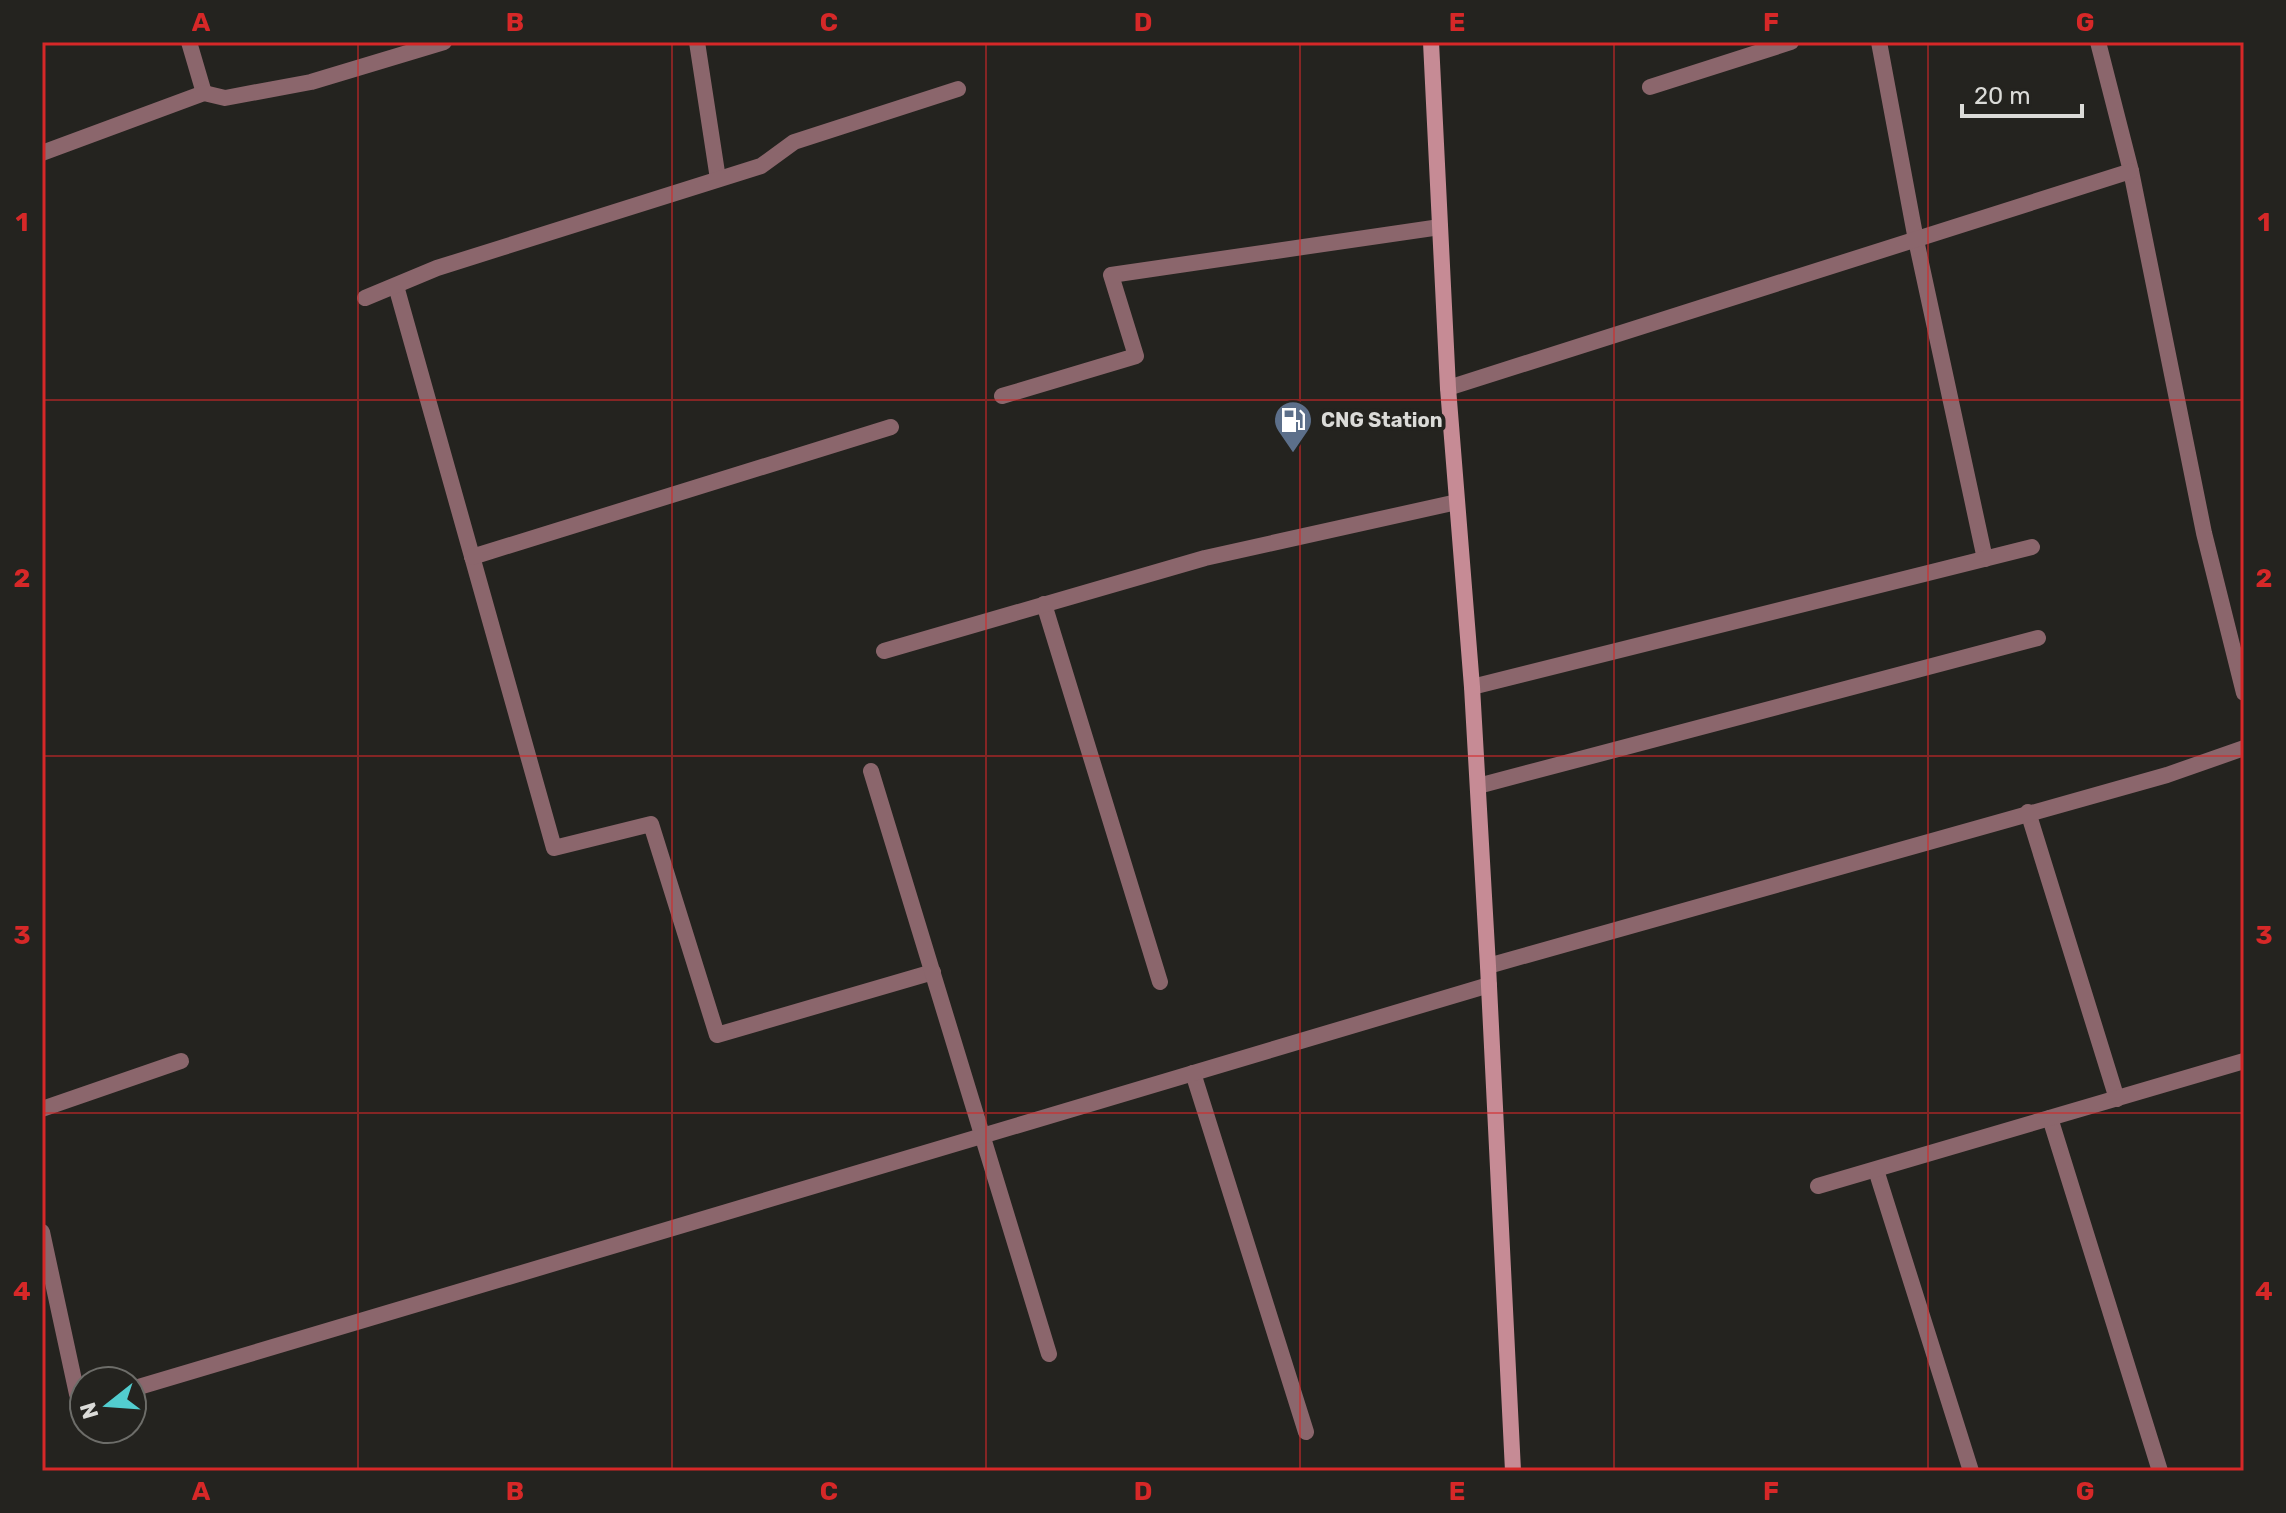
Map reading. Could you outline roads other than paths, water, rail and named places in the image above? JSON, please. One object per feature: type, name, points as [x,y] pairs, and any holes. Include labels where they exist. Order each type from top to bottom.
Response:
[{"type":"main road","points":[[1431,42],[1448,388],[1478,786],[1513,1471]]},
{"type":"street","points":[[189,42],[204,93]]},
{"type":"street","points":[[42,153],[204,93],[225,98],[311,82],[444,42]]},
{"type":"street","points":[[697,42],[718,179]]},
{"type":"street","points":[[1650,87],[1791,42]]},
{"type":"street","points":[[1879,42],[1916,240],[1985,559]]},
{"type":"street","points":[[2098,42],[2131,171],[2204,533],[2244,693]]},
{"type":"street","points":[[365,298],[437,268],[761,166],[794,142],[958,89]]},
{"type":"street","points":[[1448,388],[2131,171]]},
{"type":"street","points":[[1002,396],[1136,356],[1111,275],[1440,227]]},
{"type":"street","points":[[396,286],[554,848],[651,824],[717,1035],[933,972]]},
{"type":"street","points":[[472,557],[891,427]]},
{"type":"street","points":[[884,651],[1205,558],[1457,502]]},
{"type":"street","points":[[1472,687],[2032,547]]},
{"type":"street","points":[[1044,604],[1160,982]]},
{"type":"street","points":[[1478,786],[2038,638]]},
{"type":"street","points":[[1488,966],[2167,775],[2244,748]]},
{"type":"street","points":[[871,771],[1049,1354]]},
{"type":"street","points":[[2028,812],[2117,1099]]},
{"type":"street","points":[[148,1384],[1489,985]]},
{"type":"street","points":[[42,1109],[181,1061]]},
{"type":"street","points":[[1818,1186],[2244,1061]]},
{"type":"street","points":[[1193,1073],[1306,1432]]},
{"type":"street","points":[[2050,1118],[2160,1471]]},
{"type":"street","points":[[1876,1170],[1971,1471]]},
{"type":"street","points":[[42,1232],[71,1365]]},
{"type":"place","name":"CNG Station","points":[[1293,454]]}]
